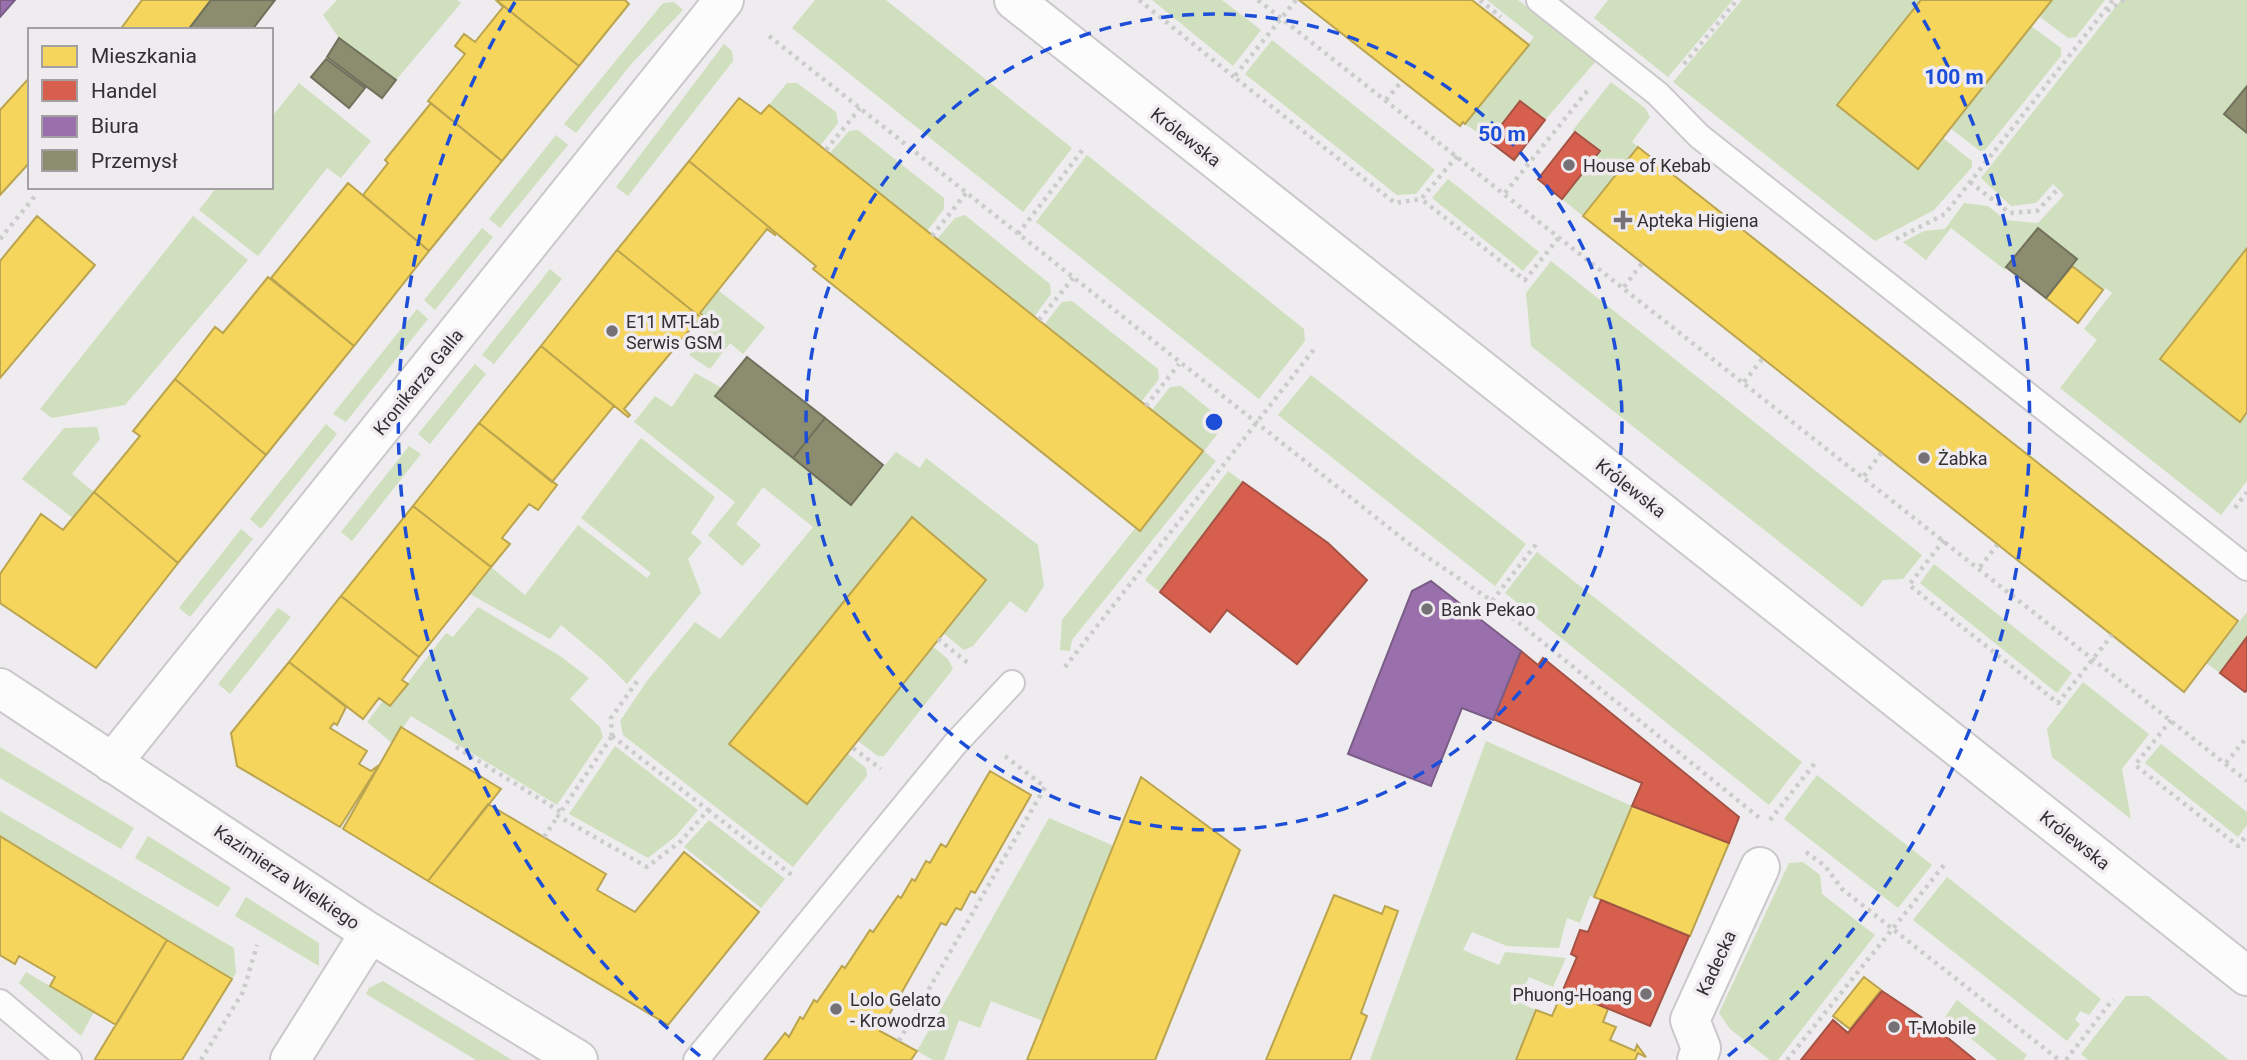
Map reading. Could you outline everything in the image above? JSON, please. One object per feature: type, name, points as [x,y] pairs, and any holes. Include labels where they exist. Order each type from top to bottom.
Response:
[{"type":"street","name":"Kronikarza Galla","points":[[112,763],[724,0]]},
{"type":"street","name":"Królewska","points":[[1014,0],[2247,976]]},
{"type":"street","name":"Kazimierza Wielkiego","points":[[0,688],[370,933],[578,1060]]},
{"type":"street","name":"Kadecka","points":[[1706,1056],[1690,1020],[1760,867]]},
{"type":"street","points":[[290,1060],[370,933]]},
{"type":"lane","points":[[1539,0],[1658,94],[1699,136],[2247,568]]},
{"type":"lane","points":[[696,1060],[969,728],[1012,683]]},
{"type":"lane","points":[[0,1002],[69,1060]]},
{"type":"path","points":[[1139,0],[1395,203],[1422,199],[1457,156]]},
{"type":"path","points":[[1258,0],[1980,567],[2247,781]]},
{"type":"path","points":[[1234,76],[1296,0]]},
{"type":"path","points":[[1658,94],[1737,0]]},
{"type":"path","points":[[1854,259],[1945,214],[2113,0]]},
{"type":"path","points":[[2101,14],[2124,0]]},
{"type":"path","points":[[769,36],[1179,364],[1417,550],[1492,601],[1773,828]]},
{"type":"path","points":[[1505,193],[1613,58]]},
{"type":"path","points":[[1386,100],[1402,81]]},
{"type":"path","points":[[826,150],[860,108]]},
{"type":"path","points":[[1018,234],[1084,148]]},
{"type":"path","points":[[1970,182],[2010,213],[2037,211],[2057,190]]},
{"type":"path","points":[[932,236],[966,193]]},
{"type":"path","points":[[0,239],[35,196]]},
{"type":"path","points":[[1422,199],[1525,280],[1560,236]]},
{"type":"path","points":[[1624,287],[1643,262]]},
{"type":"path","points":[[1039,320],[1073,278]]},
{"type":"path","points":[[1065,667],[1315,348]]},
{"type":"path","points":[[1744,382],[1763,358]]},
{"type":"path","points":[[1146,406],[1179,364]]},
{"type":"path","points":[[1864,476],[1882,452]]},
{"type":"path","points":[[1944,540],[1909,585],[2058,703],[2112,635]]},
{"type":"path","points":[[1492,601],[1537,543]]},
{"type":"path","points":[[1980,567],[1997,545]]},
{"type":"path","points":[[938,639],[969,664]]},
{"type":"path","points":[[544,837],[612,736],[611,718],[638,681]]},
{"type":"path","points":[[2172,720],[2135,765],[2238,846],[2247,835]]},
{"type":"path","points":[[899,1041],[1045,787],[969,728]]},
{"type":"path","points":[[612,736],[797,879]]},
{"type":"path","points":[[2226,764],[2247,737]]},
{"type":"path","points":[[456,747],[647,867],[681,841],[708,810]]},
{"type":"path","points":[[853,747],[884,772]]},
{"type":"path","points":[[1767,823],[1815,763]]},
{"type":"path","points":[[1803,850],[1825,866],[1842,889],[2059,1060]]},
{"type":"path","points":[[1787,1060],[1944,865]]},
{"type":"path","points":[[201,1060],[243,992],[257,945]]},
{"type":"path","points":[[2066,1060],[2113,999]]},
{"type":"green space","points":[[337,0],[457,0],[461,3],[396,80],[339,38],[323,15]]},
{"type":"green space","points":[[815,0],[886,0],[1072,148],[1023,212],[792,28]]},
{"type":"green space","points":[[1152,0],[1222,0],[1261,30],[1233,66]]},
{"type":"green space","points":[[1487,0],[1518,0],[1596,61],[1545,120],[1521,101],[1489,141],[1465,124],[1534,37]]},
{"type":"green space","points":[[1608,0],[1733,0],[1668,77],[1594,18]]},
{"type":"green space","points":[[1742,0],[1921,0],[1837,105],[1917,169],[1943,138],[1972,161],[1972,167],[1934,210],[1875,241],[1673,82]]},
{"type":"green space","points":[[2052,0],[2105,0],[2076,37],[2068,38],[2039,16]]},
{"type":"green space","points":[[2121,0],[2247,0],[2247,86],[2224,114],[2247,133],[2247,248],[2160,359],[2239,421],[2247,412],[2247,481],[2221,515],[2060,388],[2097,340],[2084,329],[2112,293],[2106,288],[2103,290],[2072,266],[2077,259],[2007,267],[2005,270],[1951,228],[1926,260],[1903,242],[1924,231],[1945,229],[1964,203],[1988,206],[2005,220],[2038,223],[2064,195],[2053,184],[2036,203],[2011,206],[1981,178]]},
{"type":"green space","points":[[674,2],[683,10],[633,62],[576,133],[564,124],[663,3]]},
{"type":"green space","points":[[2031,26],[2061,48],[2061,56],[1985,150],[1980,151],[1950,128]]},
{"type":"green space","points":[[1272,40],[1435,170],[1416,194],[1397,195],[1245,74]]},
{"type":"green space","points":[[724,44],[732,51],[733,61],[628,196],[616,187]]},
{"type":"green space","points":[[1611,82],[1645,108],[1650,117],[1632,142],[1638,147],[1583,216],[1562,199],[1600,151],[1573,130]]},
{"type":"green space","points":[[299,83],[371,141],[341,178],[327,168],[258,256],[199,210],[215,189],[273,189],[273,116]]},
{"type":"green space","points":[[787,83],[797,83],[836,112],[838,123],[820,146],[769,105]]},
{"type":"green space","points":[[858,130],[944,198],[944,209],[927,231],[830,153],[849,131]]},
{"type":"green space","points":[[556,135],[568,145],[500,228],[489,219]]},
{"type":"green space","points":[[1087,155],[1304,329],[1305,341],[1259,399],[1036,222]]},
{"type":"green space","points":[[1448,179],[1539,252],[1523,271],[1432,198]]},
{"type":"green space","points":[[965,215],[1050,284],[1051,294],[1034,317],[937,239],[955,218]]},
{"type":"green space","points":[[193,216],[248,260],[125,405],[52,418],[40,409]]},
{"type":"green space","points":[[482,228],[493,237],[435,310],[424,300]]},
{"type":"green space","points":[[1551,261],[1922,555],[1903,579],[1883,580],[1862,607],[1531,346],[1526,293]]},
{"type":"green space","points":[[550,269],[562,279],[494,364],[482,355]]},
{"type":"green space","points":[[718,290],[765,327],[743,354],[730,343],[710,369],[689,355],[711,328],[700,313]]},
{"type":"green space","points":[[1072,301],[1158,369],[1159,379],[1141,402],[1044,325],[1062,302]]},
{"type":"green space","points":[[417,309],[428,319],[346,422],[333,414]]},
{"type":"green space","points":[[475,364],[486,374],[430,444],[418,434]]},
{"type":"green space","points":[[695,373],[722,388],[716,396],[851,505],[896,452],[920,468],[926,458],[1038,545],[1044,586],[1026,613],[1010,601],[973,646],[964,650],[943,633],[986,579],[912,518],[729,744],[807,804],[847,753],[866,768],[867,776],[793,867],[623,735],[620,721],[647,681],[695,622],[720,639],[813,527],[763,487],[736,524],[761,545],[742,566],[708,535],[735,502],[634,422],[655,396],[672,407]]},
{"type":"green space","points":[[1311,375],[1526,544],[1495,586],[1278,415]]},
{"type":"green space","points":[[1181,386],[1226,423],[1204,451],[1216,461],[1072,640],[1070,651],[1060,650],[1062,620],[1136,527],[1203,451],[1152,410],[1170,387]]},
{"type":"green space","points":[[326,424],[337,434],[261,529],[250,519]]},
{"type":"green space","points":[[97,427],[100,439],[72,474],[94,492],[73,518],[22,479],[64,428]]},
{"type":"green space","points":[[641,438],[715,497],[691,533],[702,542],[688,559],[701,593],[627,684],[561,625],[550,639],[470,594],[491,567],[525,595],[578,525],[647,578],[651,573],[581,518]]},
{"type":"green space","points":[[409,446],[421,454],[352,541],[341,532]]},
{"type":"green space","points":[[1228,471],[1243,482],[1160,592],[1145,580]]},
{"type":"green space","points":[[241,529],[253,539],[190,617],[179,608]]},
{"type":"green space","points":[[1537,552],[1802,762],[1769,805],[1505,593]]},
{"type":"green space","points":[[1934,564],[2072,673],[2057,693],[1920,583]]},
{"type":"green space","points":[[478,607],[560,656],[589,678],[570,699],[600,727],[603,737],[557,805],[411,716],[392,743],[367,722],[383,701],[390,706],[446,633],[453,637]]},
{"type":"green space","points":[[278,608],[291,617],[230,694],[218,684]]},
{"type":"green space","points":[[2247,612],[2247,637],[2220,673],[2206,663]]},
{"type":"green space","points":[[932,646],[948,659],[953,669],[884,756],[878,756],[858,741]]},
{"type":"green space","points":[[2083,682],[2149,734],[2122,769],[2131,819],[2052,757],[2047,729]]},
{"type":"green space","points":[[1486,741],[1632,806],[1594,897],[1590,896],[1580,923],[1567,918],[1559,948],[1507,946],[1472,932],[1463,950],[1499,965],[1505,952],[1566,958],[1553,987],[1529,977],[1518,1002],[1536,1010],[1516,1060],[1370,1060]]},
{"type":"green space","points":[[2161,744],[2247,812],[2247,825],[2238,837],[2145,763]]},
{"type":"green space","points":[[615,746],[698,810],[676,836],[648,858],[569,814]]},
{"type":"green space","points":[[0,747],[134,828],[121,849],[0,778]]},
{"type":"green space","points":[[1817,775],[1932,865],[1898,908],[1784,819]]},
{"type":"green space","points":[[0,811],[234,948],[236,973],[232,979],[0,836]]},
{"type":"green space","points":[[1049,818],[1114,846],[1043,1021],[991,1001],[980,1028],[959,1020],[944,1060],[933,1060],[917,1051]]},
{"type":"green space","points":[[709,820],[785,879],[761,908],[684,847]]},
{"type":"green space","points":[[148,836],[231,888],[218,907],[135,858]]},
{"type":"green space","points":[[1803,862],[1820,875],[1822,894],[1875,935],[1778,1060],[1770,1060],[1730,1029],[1719,1013],[1789,863]]},
{"type":"green space","points":[[1947,877],[2101,999],[2089,1015],[2080,1011],[2075,1020],[2080,1024],[2067,1041],[1913,920]]},
{"type":"green space","points":[[246,897],[319,943],[319,966],[235,916]]},
{"type":"green space","points":[[26,972],[94,1012],[81,1036],[19,983]]},
{"type":"green space","points":[[383,981],[512,1060],[476,1060],[366,994],[369,988]]},
{"type":"green space","points":[[2126,996],[2148,996],[2229,1060],[2088,1060],[2081,1054]]},
{"type":"green space","points":[[1957,1000],[2027,1055],[2023,1060],[1997,1060],[1945,1017]]},
{"type":"building: Mieszkania","points":[[142,0],[211,0],[190,28],[121,28]]},
{"type":"building: Mieszkania","points":[[496,0],[625,0],[629,4],[579,66]]},
{"type":"building: Mieszkania","points":[[1299,0],[1472,0],[1529,45],[1465,124],[1463,122],[1460,126]]},
{"type":"building: Mieszkania","points":[[1921,0],[2052,0],[1918,169],[1837,105]]},
{"type":"building: Mieszkania","points":[[497,1],[579,66],[502,161],[428,101],[465,54],[455,46],[464,34],[475,42],[503,7]]},
{"type":"building: Mieszkania","points":[[28,79],[28,164],[0,195],[0,110]]},
{"type":"building: Mieszkania","points":[[739,98],[761,114],[769,105],[1203,451],[1140,531],[813,269],[816,266],[689,161]]},
{"type":"building: Mieszkania","points":[[431,103],[502,161],[429,251],[363,195],[388,163],[385,160]]},
{"type":"building: Mieszkania","points":[[1638,147],[2238,621],[2184,692],[1583,216]]},
{"type":"building: Mieszkania","points":[[689,161],[776,233],[775,235],[767,229],[700,313],[707,319],[705,321],[617,250]]},
{"type":"building: Mieszkania","points":[[348,183],[429,251],[354,346],[271,278]]},
{"type":"building: Mieszkania","points":[[37,216],[95,265],[0,378],[0,261]]},
{"type":"building: Mieszkania","points":[[2247,248],[2247,412],[2240,422],[2160,359]]},
{"type":"building: Mieszkania","points":[[617,250],[705,321],[703,324],[698,320],[624,409],[630,415],[628,417],[541,346]]},
{"type":"building: Mieszkania","points":[[2072,266],[2103,290],[2078,323],[2046,298]]},
{"type":"building: Mieszkania","points":[[268,277],[354,346],[266,455],[175,379],[215,327],[223,333]]},
{"type":"building: Mieszkania","points":[[541,346],[614,406],[552,482],[479,423]]},
{"type":"building: Mieszkania","points":[[175,379],[266,455],[178,563],[94,492],[140,436],[133,431]]},
{"type":"building: Mieszkania","points":[[479,423],[557,485],[538,510],[529,504],[502,538],[510,544],[491,567],[413,506]]},
{"type":"building: Mieszkania","points":[[94,492],[178,563],[96,668],[0,603],[0,574],[41,514],[63,530]]},
{"type":"building: Mieszkania","points":[[413,506],[491,567],[419,657],[341,596]]},
{"type":"building: Mieszkania","points":[[912,517],[986,580],[807,804],[729,744]]},
{"type":"building: Mieszkania","points":[[341,596],[419,657],[402,680],[408,684],[390,706],[379,698],[363,719],[289,662]]},
{"type":"building: Mieszkania","points":[[289,662],[346,707],[337,725],[334,723],[330,728],[367,751],[359,764],[371,771],[379,765],[340,827],[237,766],[231,733]]},
{"type":"building: Mieszkania","points":[[401,727],[501,789],[428,881],[343,829]]},
{"type":"building: Mieszkania","points":[[990,771],[1031,795],[975,893],[971,891],[961,910],[956,908],[946,925],[941,923],[880,1031],[917,1051],[911,1060],[764,1060],[785,1033],[789,1037],[800,1017],[803,1019],[814,1000],[817,1002],[842,966],[845,968],[870,930],[873,932],[898,896],[901,898],[912,879],[915,881],[926,861],[930,863],[941,844],[946,847]]},
{"type":"building: Mieszkania","points":[[1141,777],[1240,850],[1155,1060],[1027,1060]]},
{"type":"building: Mieszkania","points":[[488,804],[606,874],[597,890],[635,912],[684,852],[759,912],[668,1025],[428,881]]},
{"type":"building: Mieszkania","points":[[1632,806],[1729,843],[1690,936],[1594,897]]},
{"type":"building: Mieszkania","points":[[0,836],[167,940],[116,1025],[50,986],[55,977],[19,956],[15,964],[0,955]]},
{"type":"building: Mieszkania","points":[[1334,895],[1382,914],[1385,906],[1398,911],[1361,1013],[1367,1016],[1350,1060],[1266,1060]]},
{"type":"building: Mieszkania","points":[[167,940],[232,979],[182,1060],[95,1059]]},
{"type":"building: Mieszkania","points":[[1864,977],[1881,990],[1850,1029],[1833,1016]]},
{"type":"building: Mieszkania","points":[[1563,990],[1608,1009],[1603,1022],[1616,1027],[1610,1040],[1635,1051],[1637,1045],[1646,1057],[1638,1053],[1635,1060],[1516,1060],[1536,1010],[1552,1016]]},
{"type":"building: Handel","points":[[1520,101],[1545,120],[1514,160],[1489,141]]},
{"type":"building: Handel","name":"House of Kebab","points":[[1575,132],[1600,151],[1562,199],[1538,179]]},
{"type":"building: Handel","points":[[1243,482],[1328,543],[1367,580],[1297,664],[1227,610],[1210,632],[1160,592]]},
{"type":"building: Handel","points":[[2247,637],[2247,690],[2245,692],[2220,673]]},
{"type":"building: Handel","points":[[1521,651],[1538,665],[1543,658],[1739,817],[1729,843],[1632,806],[1642,783],[1493,719]]},
{"type":"building: Handel","points":[[1601,900],[1689,936],[1650,1026],[1563,990],[1577,957],[1571,954],[1580,930],[1588,932]]},
{"type":"building: Handel","name":"T-Mobile","points":[[1882,991],[1927,1021],[1975,1060],[1801,1060],[1833,1020],[1848,1033]]},
{"type":"building: Biura","points":[[0,0],[15,0],[0,17]]},
{"type":"building: Biura","points":[[1431,581],[1521,651],[1493,720],[1462,708],[1431,786],[1348,754],[1412,591]]},
{"type":"building: Przemysł","points":[[211,0],[275,0],[254,28],[190,28]]},
{"type":"building: Przemysł","points":[[339,38],[396,80],[382,98],[327,57]]},
{"type":"building: Przemysł","points":[[326,59],[365,88],[349,108],[311,77]]},
{"type":"building: Przemysł","points":[[2247,86],[2247,133],[2224,114]]},
{"type":"building: Przemysł","points":[[2038,228],[2077,259],[2046,298],[2006,267]]},
{"type":"building: Przemysł","points":[[747,357],[825,418],[793,458],[715,396]]},
{"type":"building: Przemysł","points":[[825,418],[883,465],[851,505],[793,458]]},
{"type":"place","name":"House of Kebab","points":[[1569,165]]},
{"type":"place","name":"Apteka Higiena","points":[[1623,220]]},
{"type":"place","name":"E11 MT-Lab Serwis GSM","points":[[612,331]]},
{"type":"place","name":"Żabka","points":[[1924,458]]},
{"type":"place","name":"Bank Pekao","points":[[1427,609]]},
{"type":"place","name":"Phuong-Hoang","points":[[1646,994]]},
{"type":"place","name":"Lolo Gelato - Krowodrza","points":[[836,1009]]},
{"type":"place","name":"T-Mobile","points":[[1894,1027]]}]
